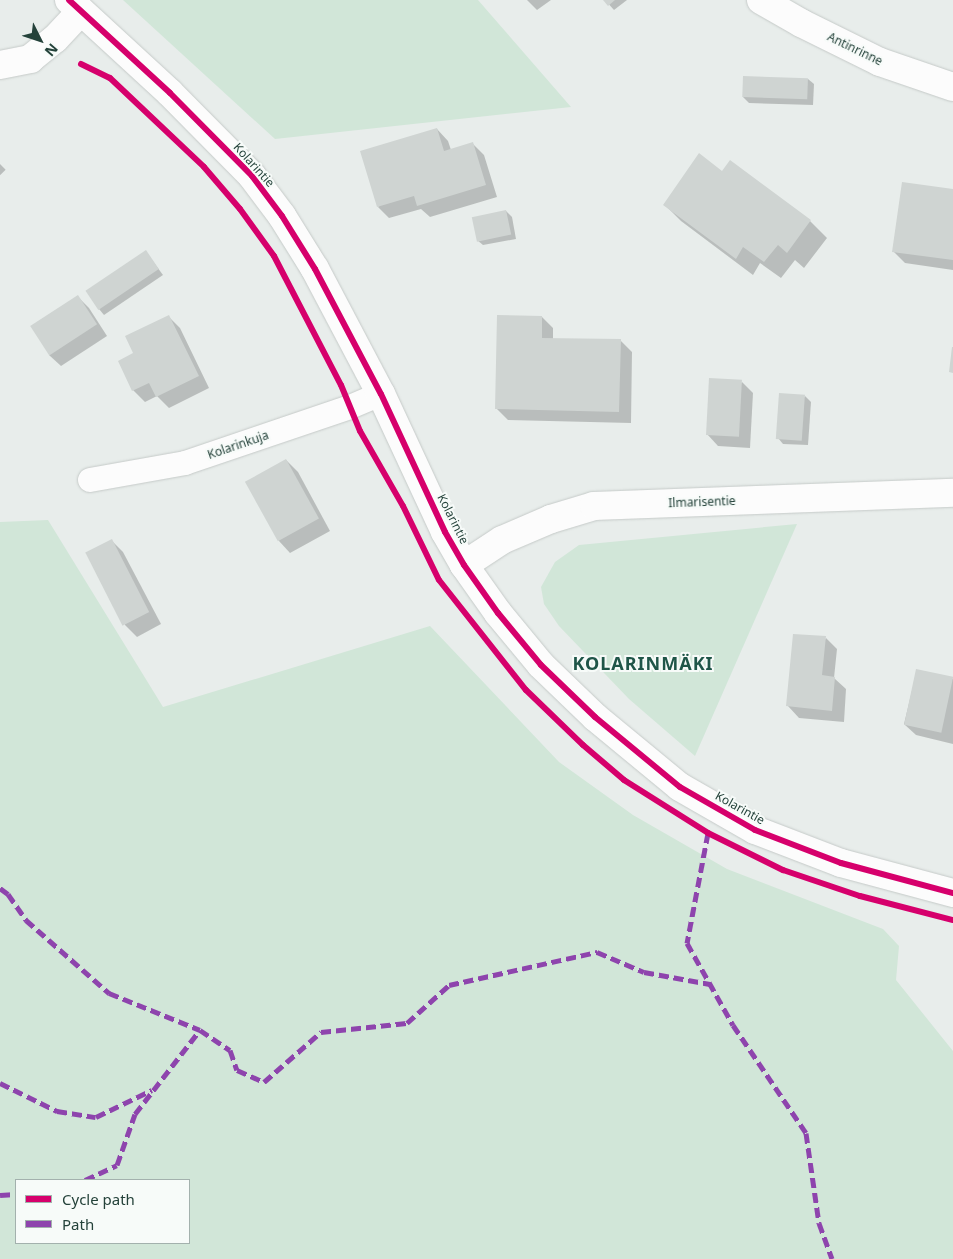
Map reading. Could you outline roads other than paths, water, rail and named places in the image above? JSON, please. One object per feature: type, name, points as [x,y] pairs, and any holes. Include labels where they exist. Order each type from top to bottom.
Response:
[{"type":"street","name":"Antinrinne","points":[[761,0],[801,23],[880,62],[953,87]]},
{"type":"street","points":[[0,65],[30,59],[55,39],[75,5]]},
{"type":"street","name":"Kolarintie","points":[[75,5],[170,93],[252,176],[282,216],[315,269],[381,394],[445,532],[464,565],[498,613],[541,665],[595,717],[680,787],[755,830],[841,863],[953,893]]},
{"type":"street","name":"Ilmarisentie","points":[[464,565],[502,540],[550,518],[594,506],[953,493]]},
{"type":"lane","name":"Kolarinkuja","points":[[90,480],[185,463],[350,407],[381,394]]},
{"type":"district","name":"KOLARINMÄKI","points":[[643,663]]}]
